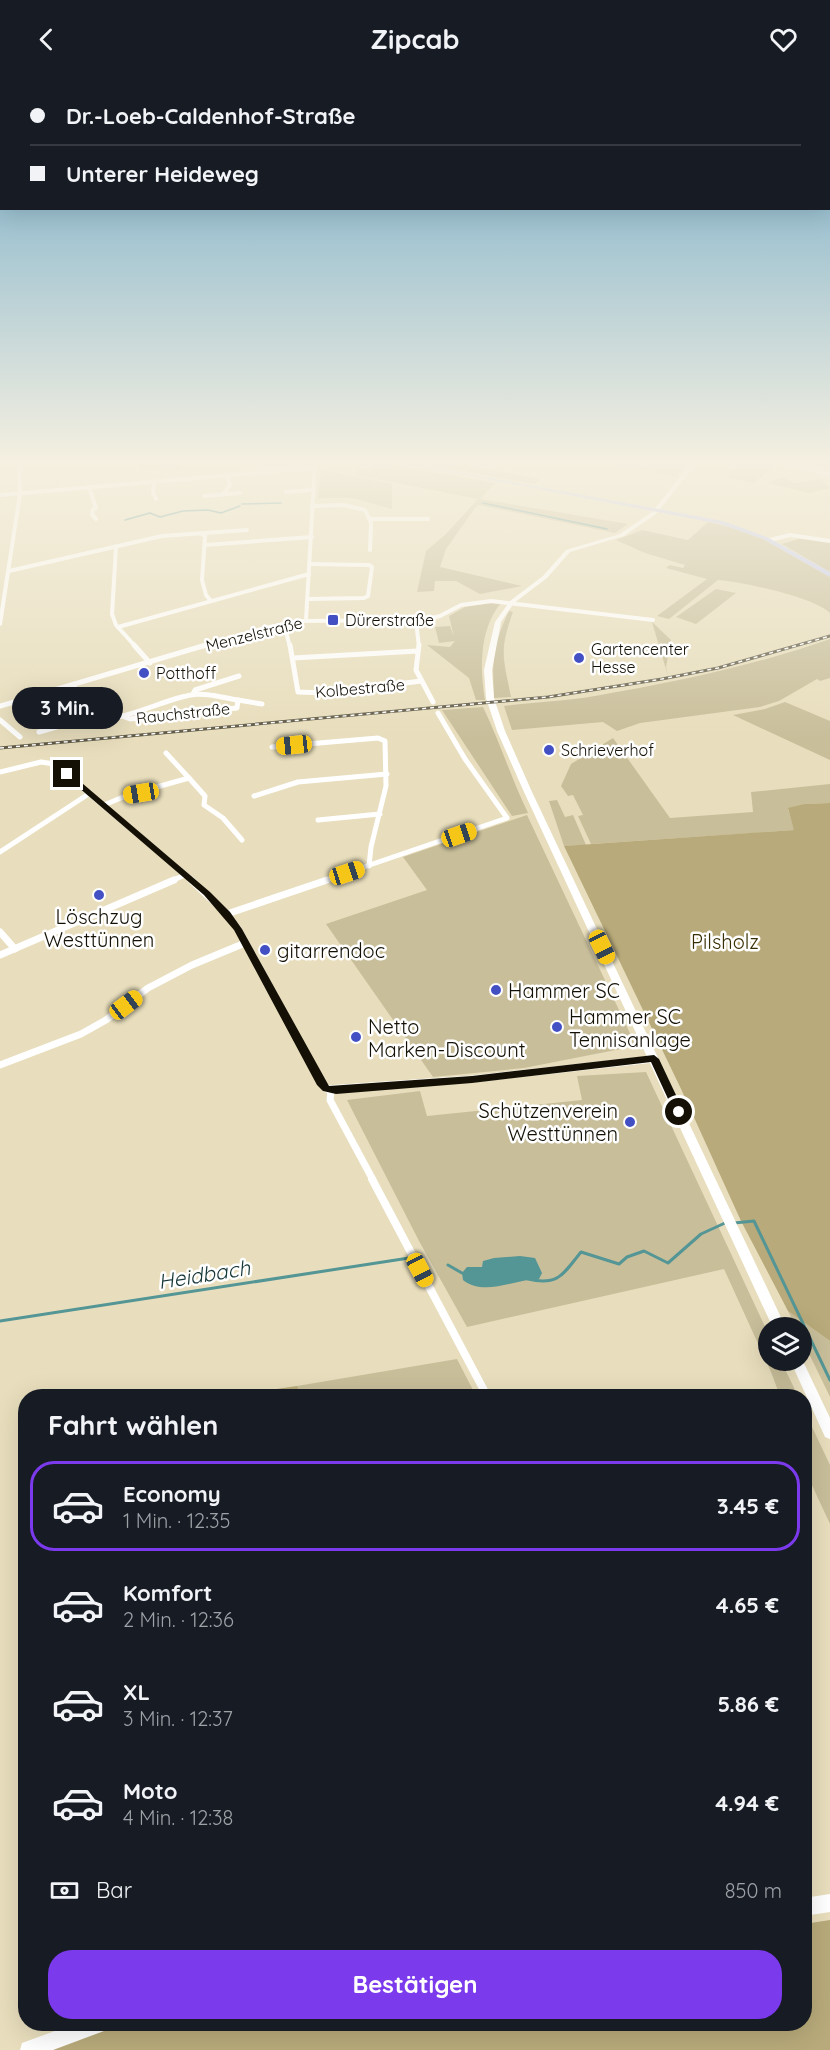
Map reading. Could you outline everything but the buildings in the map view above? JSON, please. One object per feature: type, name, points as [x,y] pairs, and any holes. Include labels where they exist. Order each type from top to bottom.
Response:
[{"type":"main road","points":[[564,555],[545,577],[512,602],[498,622],[488,670],[492,706],[532,800],[775,1317]]},
{"type":"main road","points":[[796,555],[830,575]]},
{"type":"main road","points":[[801,1371],[810,1389]]},
{"type":"main road","points":[[812,1394],[830,1433]]},
{"type":"main road","points":[[812,1906],[830,1903]]},
{"type":"main road","points":[[29,2050],[79,2031]]},
{"type":"street","points":[[0,623],[11,555]]},
{"type":"street","points":[[9,571],[80,555]]},
{"type":"street","points":[[116,555],[112,614],[118,627],[150,663]]},
{"type":"street","points":[[204,555],[201,588],[205,597],[211,601]]},
{"type":"street","points":[[306,620],[311,555]]},
{"type":"street","points":[[308,599],[364,598],[369,592],[372,567],[369,565],[310,564]]},
{"type":"street","points":[[118,627],[309,574]]},
{"type":"street","points":[[523,593],[528,601],[538,605]]},
{"type":"street","name":"Menzelstraße","points":[[0,706],[284,624],[306,620],[416,621],[432,619],[468,603],[512,602],[653,620]]},
{"type":"street","points":[[416,621],[418,651],[416,670],[433,702]]},
{"type":"street","points":[[284,624],[293,658],[418,651]]},
{"type":"street","name":"Kolbestraße","points":[[293,658],[298,692],[327,693],[421,681]]},
{"type":"street","name":"Rauchstraße","points":[[193,694],[195,690],[238,676]]},
{"type":"street","points":[[74,685],[80,713],[88,718]]},
{"type":"street","name":"Rauchstraße","points":[[39,732],[60,725],[79,723],[88,718],[109,720],[193,694],[262,704]]},
{"type":"street","name":"Rauchstraße","points":[[122,716],[130,718],[226,710],[237,708],[238,700]]},
{"type":"street","points":[[227,914],[507,818],[465,759],[438,713]]},
{"type":"street","points":[[0,720],[20,737]]},
{"type":"street","points":[[272,747],[378,738],[385,741],[387,774],[380,814],[368,850],[369,866]]},
{"type":"street","points":[[166,753],[204,796],[204,805],[223,819],[242,840]]},
{"type":"street","points":[[0,772],[41,762],[54,764],[185,875],[227,914],[322,1085],[331,1090],[472,1079],[654,1059]]},
{"type":"street","points":[[254,796],[298,782],[387,774]]},
{"type":"street","points":[[104,805],[128,795],[189,778]]},
{"type":"street","points":[[0,852],[90,793]]},
{"type":"street","points":[[318,820],[380,814]]},
{"type":"street","points":[[0,955],[185,875]]},
{"type":"street","points":[[0,932],[15,949]]},
{"type":"street","points":[[0,1065],[81,1034],[106,1020],[148,988],[192,965],[245,943]]},
{"type":"street","points":[[331,1090],[330,1100],[483,1389]]},
{"type":"shaded area","points":[[425,555],[444,555],[440,567],[522,586],[480,594],[456,581],[435,581],[434,591],[417,592]]},
{"type":"shaded area","points":[[652,555],[791,555],[830,577],[830,613],[822,607],[794,596],[760,587],[718,580],[669,619],[657,616],[707,579],[666,568],[670,565],[683,568],[685,565]]},
{"type":"shaded area","points":[[801,555],[830,555],[830,572]]},
{"type":"shaded area","points":[[716,589],[736,593],[696,624],[676,617]]},
{"type":"shaded area","points":[[500,604],[488,626],[483,650],[482,675],[485,700],[476,700],[469,678],[427,645],[450,647],[455,641],[439,643],[435,627],[450,626],[454,637],[449,616],[465,607]]},
{"type":"shaded area","points":[[509,611],[513,612],[504,645],[504,654],[511,697],[494,698],[495,653]]},
{"type":"shaded area","points":[[652,622],[671,640],[666,667],[668,676]]},
{"type":"shaded area","points":[[830,639],[830,678],[820,681],[817,679],[779,701],[760,707],[640,723],[617,731],[603,722],[512,730],[504,706],[584,698],[684,679],[743,665]]},
{"type":"shaded area","points":[[785,702],[830,721],[830,760],[733,715],[765,709]]},
{"type":"shaded area","points":[[483,707],[528,813],[512,816],[442,710]]},
{"type":"shaded area","points":[[613,738],[670,818],[753,812],[751,792],[830,784],[830,803],[804,804],[788,809],[795,830],[591,844],[578,816],[583,815],[573,795],[568,796],[561,786],[571,764]]},
{"type":"shaded area","points":[[557,800],[565,817],[573,815],[586,845],[564,846],[549,801]]},
{"type":"shaded area","name":"Hammer SC","points":[[527,815],[636,1046],[524,1068],[433,1077],[326,924],[427,890],[403,857]]},
{"type":"shaded area","points":[[646,1072],[761,1317],[758,1317],[758,1344],[724,1269],[467,1327],[419,1241],[347,1100],[420,1091],[427,1116],[582,1100],[577,1076]]},
{"type":"shaded area","points":[[812,1328],[830,1341],[830,1397],[812,1360]]},
{"type":"shaded area","points":[[457,1359],[472,1389],[298,1389],[297,1386]]},
{"type":"shaded area","points":[[786,1371],[795,1389],[777,1389],[771,1372]]},
{"type":"shaded area","points":[[812,1427],[830,1465],[830,1524],[812,1485]]},
{"type":"green space","name":"Pilsholz","points":[[830,803],[830,1341],[812,1328],[812,1317],[796,1317],[788,1311],[741,1221],[682,1091],[564,846],[794,830],[788,808],[804,804]]},
{"type":"green space","points":[[297,1386],[298,1389],[276,1389]]},
{"type":"green space","points":[[830,1920],[830,2050],[51,2050],[101,2031],[812,2031],[812,1923]]},
{"type":"water","points":[[520,1256],[535,1258],[542,1273],[539,1279],[490,1287],[472,1285],[463,1280],[462,1273],[467,1267],[482,1267],[483,1261],[494,1258]]},
{"type":"waterway","name":"Heidbach","points":[[734,1223],[754,1221],[830,1380]]},
{"type":"waterway","name":"Heidbach","points":[[528,1279],[538,1281],[554,1279],[564,1272],[581,1252],[619,1264],[627,1257],[644,1251],[668,1263],[701,1234],[725,1223]]},
{"type":"waterway","name":"Heidbach","points":[[0,1321],[409,1258]]},
{"type":"waterway","name":"Heidbach","points":[[448,1265],[462,1273]]},
{"type":"railway","points":[[0,748],[548,697],[718,668],[830,636]]},
{"type":"place","name":"Dürerstraße","points":[[333,620]]},
{"type":"place","name":"Gartencenter Hesse","points":[[579,658]]},
{"type":"place","name":"Potthoff","points":[[144,673]]},
{"type":"place","name":"Schrieverhof","points":[[549,750]]},
{"type":"place","name":"Löschzug Westtünnen","points":[[99,895]]},
{"type":"place","name":"gitarrendoc","points":[[265,950]]},
{"type":"place","name":"Hammer SC","points":[[496,990]]},
{"type":"place","name":"Hammer SC Tennisanlage","points":[[557,1027]]},
{"type":"place","name":"Netto Marken-Discount","points":[[356,1037]]},
{"type":"place","name":"Schützenverein Westtünnen","points":[[630,1122]]},
{"type":"route","points":[[67,774],[207,893],[227,914],[238,929],[322,1085],[327,1089],[387,1087],[654,1059],[679,1112]]}]
